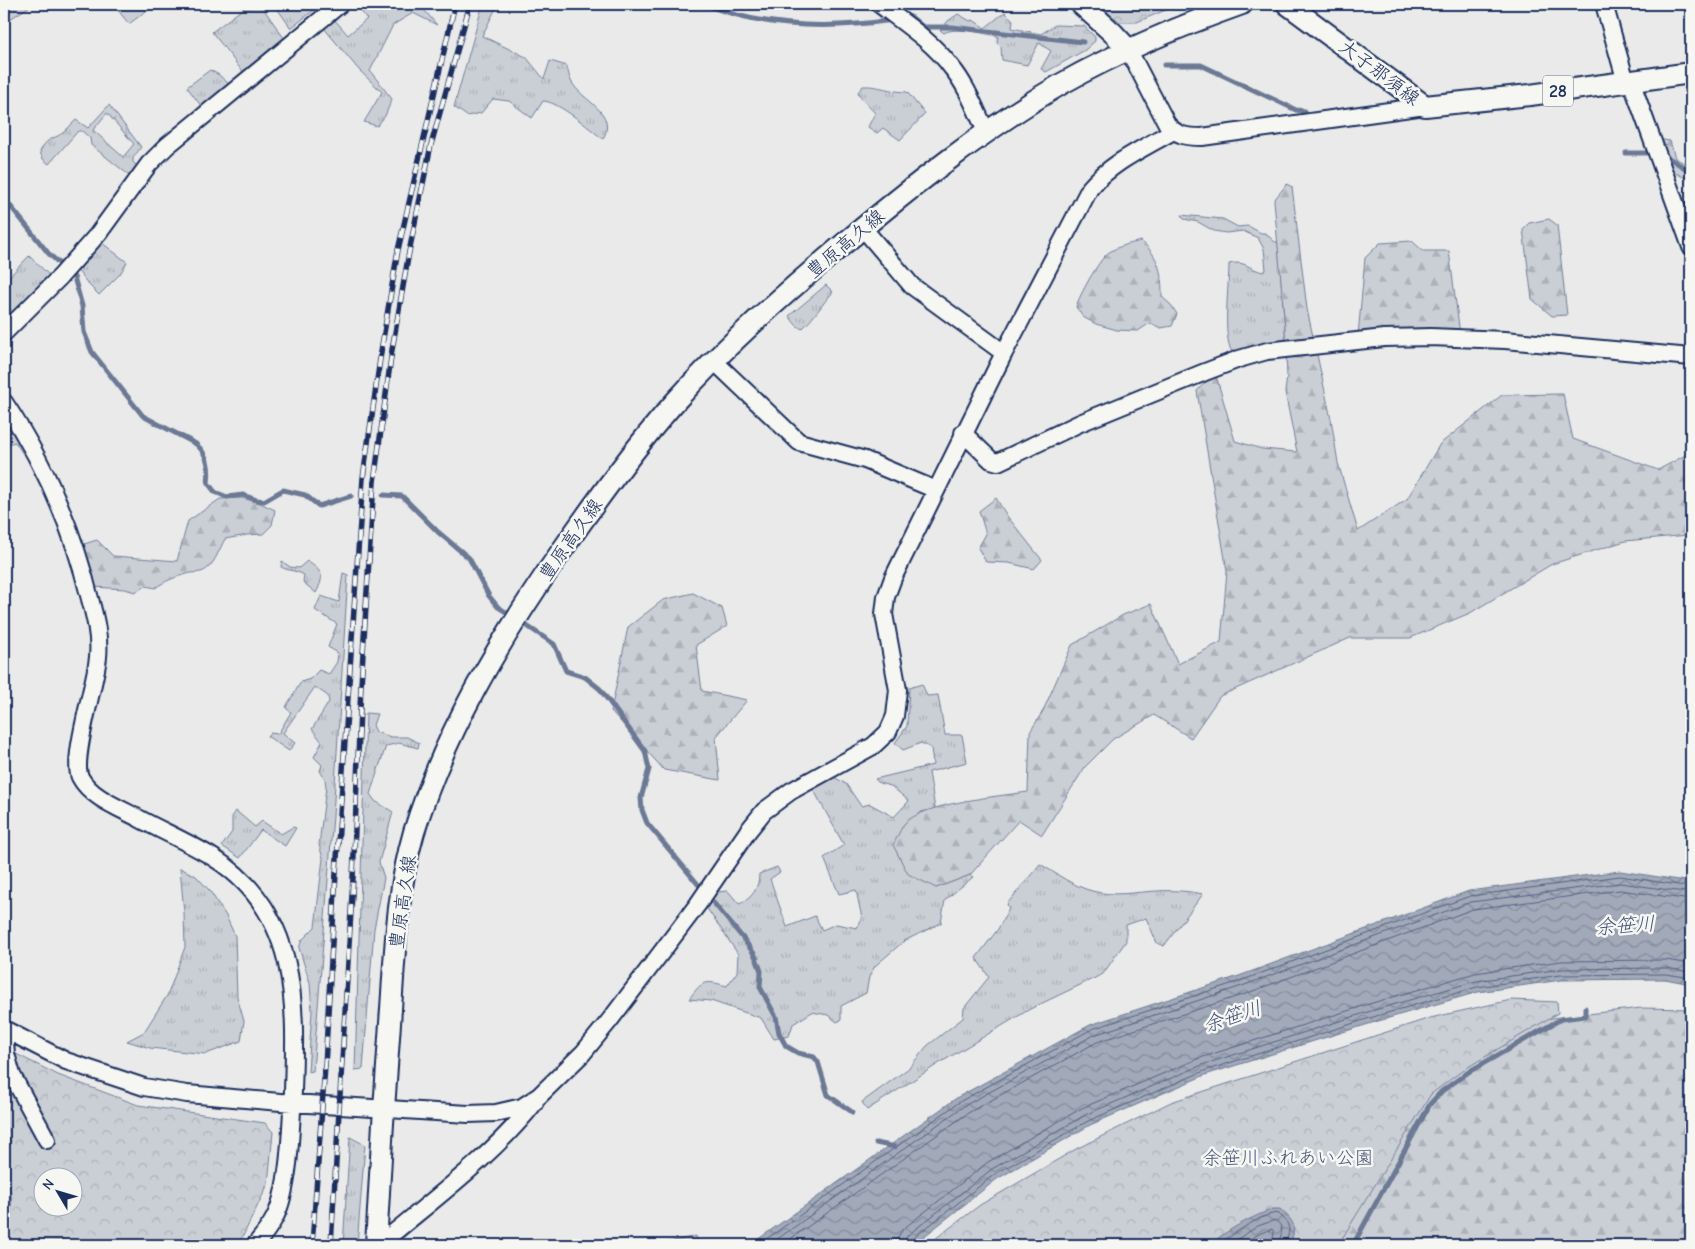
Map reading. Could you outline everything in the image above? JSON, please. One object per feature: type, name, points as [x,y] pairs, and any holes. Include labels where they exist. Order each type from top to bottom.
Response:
[{"type":"main road","points":[[1081,4],[1128,49],[1181,26],[1242,4]]},
{"type":"main road","name":"大子那須線","points":[[1287,4],[1425,106],[1691,73]]},
{"type":"main road","name":"豊原高久線","points":[[377,1245],[397,924],[403,882],[415,830],[444,755],[476,688],[518,614],[598,499],[637,448],[673,404],[742,332],[792,287],[863,228],[987,133],[1064,83],[1128,49]]},
{"type":"street","points":[[4,333],[60,277],[92,241],[149,164],[167,146],[340,4]]},
{"type":"street","points":[[879,4],[919,35],[952,68],[987,133]]},
{"type":"street","points":[[1604,4],[1628,81],[1691,247]]},
{"type":"street","points":[[1128,49],[1167,124],[1173,131],[1186,137],[1202,137],[1425,106]]},
{"type":"street","points":[[377,1245],[486,1154],[520,1121],[540,1096],[583,1052],[610,1020],[698,904],[764,811],[791,791],[874,746],[888,732],[895,716],[898,690],[884,614],[886,597],[892,578],[963,433],[1090,188],[1101,175],[1114,166],[1173,131]]},
{"type":"street","points":[[863,228],[912,286],[1004,353]]},
{"type":"street","points":[[963,433],[991,460],[998,462],[1080,423],[1239,359],[1267,351],[1304,346],[1384,338],[1431,337],[1505,340],[1691,358]]},
{"type":"street","points":[[714,361],[799,442],[865,460],[936,490]]},
{"type":"street","points":[[4,402],[42,465],[74,542],[94,616],[98,656],[80,749],[78,769],[80,776],[95,794],[214,859],[238,877],[256,897],[271,920],[282,944],[292,989],[295,1032],[286,1183],[276,1217],[255,1245]]},
{"type":"street","points":[[4,1030],[66,1061],[144,1087],[187,1094],[292,1103],[468,1114],[496,1113],[522,1107],[540,1096]]},
{"type":"street","points":[[4,1030],[6,1054],[12,1075],[47,1140]]},
{"type":"green space","points":[[4,4],[33,4],[4,23]]},
{"type":"green space","points":[[113,4],[168,4],[162,8],[150,8],[129,24]]},
{"type":"green space","points":[[249,4],[260,4],[284,38],[243,72],[212,32]]},
{"type":"green space","points":[[274,4],[322,4],[291,28]]},
{"type":"green space","points":[[355,4],[419,4],[437,25],[413,13],[393,25],[370,71],[392,99],[385,116],[377,126],[364,122],[382,92],[359,70],[323,27],[333,18],[348,35],[367,19]]},
{"type":"green space","points":[[483,4],[501,4],[496,8],[482,36],[526,57],[544,79],[550,61],[567,66],[570,79],[576,88],[597,107],[606,121],[603,139],[574,116],[549,102],[543,101],[532,118],[509,101],[493,99],[481,113],[467,116],[454,107]]},
{"type":"green space","points":[[1114,4],[1180,4],[1137,22],[1120,22],[1107,12]]},
{"type":"green space","points":[[1005,12],[1013,20],[1012,28],[1041,34],[1055,25],[1084,26],[1095,37],[1095,41],[1085,50],[1046,72],[1041,69],[1051,51],[1039,43],[1027,65],[1002,60],[1001,47],[997,43],[998,36],[962,30],[944,33],[940,30],[958,14],[970,21],[973,20],[985,28]]},
{"type":"green space","points":[[210,70],[230,85],[202,107],[187,87]]},
{"type":"green space","points":[[863,86],[907,92],[925,114],[900,140],[883,128],[877,133],[868,127],[875,113],[860,97],[858,92]]},
{"type":"green space","points":[[109,105],[141,147],[133,158],[133,162],[138,167],[130,176],[91,145],[90,138],[82,131],[78,131],[49,164],[43,159],[40,152],[45,143],[64,132],[76,120],[88,128]],"holes":[[[107,113],[134,144],[123,157],[93,130]]]},
{"type":"green space","points":[[1663,140],[1670,141],[1675,158],[1691,167],[1691,181],[1666,168],[1657,143]]},
{"type":"green space","points":[[1287,184],[1292,187],[1307,309],[1331,419],[1338,463],[1358,531],[1407,499],[1440,444],[1502,395],[1563,394],[1573,439],[1658,470],[1691,452],[1691,539],[1688,535],[1625,541],[1552,564],[1470,613],[1410,638],[1350,638],[1220,696],[1191,738],[1154,715],[1113,739],[1085,767],[1042,835],[1019,820],[970,875],[936,888],[908,874],[893,845],[904,824],[913,817],[927,811],[962,802],[1028,792],[1030,732],[1043,711],[1072,645],[1123,615],[1151,604],[1178,664],[1221,642],[1227,571],[1197,391],[1215,372],[1235,441],[1262,449],[1297,452],[1285,392],[1287,377],[1285,328],[1274,200]]},
{"type":"green space","points":[[1181,215],[1223,219],[1238,227],[1248,226],[1261,233],[1265,233],[1275,242],[1278,242],[1286,342],[1232,352],[1227,334],[1229,264],[1239,263],[1263,272],[1266,270],[1264,249],[1258,238],[1243,231],[1226,233],[1214,231],[1198,222],[1184,219]]},
{"type":"green space","points":[[1549,219],[1557,225],[1567,315],[1552,316],[1532,299],[1523,229],[1529,223]]},
{"type":"green space","points":[[1141,241],[1152,253],[1159,266],[1162,297],[1177,314],[1172,326],[1161,328],[1150,323],[1138,331],[1117,330],[1096,324],[1083,317],[1076,307],[1099,263],[1108,253]]},
{"type":"green space","points":[[1412,241],[1423,251],[1449,251],[1460,334],[1358,336],[1365,258],[1380,243]]},
{"type":"green space","points":[[102,243],[127,262],[120,274],[99,295],[77,270]]},
{"type":"green space","points":[[29,256],[50,276],[13,313],[4,299],[4,271],[9,277]]},
{"type":"green space","points":[[826,285],[833,292],[802,329],[789,316]]},
{"type":"green space","points":[[4,433],[16,433],[27,449],[23,454],[15,442],[4,445]]},
{"type":"green space","points":[[242,498],[275,510],[272,525],[263,534],[225,539],[214,561],[206,569],[201,572],[174,578],[155,588],[146,586],[135,592],[125,589],[94,587],[84,544],[97,540],[113,556],[177,561],[188,521],[220,499]]},
{"type":"green space","points":[[996,498],[1007,516],[1042,560],[1034,569],[1009,563],[986,562],[978,548],[986,534],[979,511]]},
{"type":"green space","points":[[282,561],[290,567],[299,568],[307,561],[316,568],[321,574],[321,582],[316,593],[303,582],[304,575],[281,567]]},
{"type":"green space","points":[[343,573],[348,575],[333,816],[313,1071],[308,1072],[312,1011],[310,983],[299,948],[302,940],[315,927],[323,858],[319,845],[326,787],[325,779],[320,771],[322,765],[314,757],[322,742],[312,729],[329,702],[328,696],[315,687],[283,733],[295,743],[289,751],[267,736],[270,733],[278,734],[291,712],[286,708],[287,705],[301,682],[310,679],[319,670],[329,674],[337,662],[338,653],[328,647],[337,624],[315,610],[321,596],[339,602]]},
{"type":"green space","points":[[693,593],[722,608],[727,626],[696,645],[702,691],[747,700],[716,737],[720,780],[664,770],[611,711],[628,627],[663,600]]},
{"type":"green space","points":[[922,684],[927,696],[938,695],[945,735],[962,735],[967,762],[929,772],[935,809],[921,812],[936,888],[970,875],[973,877],[945,900],[941,923],[904,941],[875,966],[869,977],[866,993],[841,1006],[841,1020],[837,1022],[828,1015],[812,1012],[793,1024],[789,1036],[774,1039],[761,1018],[711,1001],[689,999],[705,983],[709,982],[727,986],[737,972],[738,954],[704,904],[717,892],[728,891],[739,904],[744,902],[754,892],[758,884],[759,874],[777,867],[780,872],[770,879],[787,927],[815,916],[822,930],[836,924],[857,928],[862,918],[856,890],[839,894],[824,858],[844,845],[812,787],[834,777],[846,784],[861,806],[870,804],[894,817],[909,801],[891,786],[879,783],[875,779],[933,765],[931,748],[921,743],[903,750],[895,743],[907,726],[909,688]]},
{"type":"green space","points":[[366,713],[377,714],[373,725],[376,732],[391,737],[407,737],[419,743],[418,748],[399,743],[386,746],[370,794],[375,801],[393,812],[379,862],[384,878],[374,929],[363,1069],[355,1070]]},
{"type":"green space","points":[[236,811],[255,827],[262,821],[281,834],[293,827],[296,828],[285,846],[261,830],[240,858],[222,846],[232,832],[232,817]]},
{"type":"green space","points":[[1040,864],[1078,886],[1100,893],[1186,891],[1203,894],[1164,946],[1157,943],[1146,918],[1126,925],[1126,941],[1103,974],[1030,1009],[938,1064],[867,1110],[862,1102],[909,1068],[927,1046],[963,1018],[964,1008],[989,977],[976,958],[998,929],[1009,909],[1007,904]]},
{"type":"green space","points":[[180,868],[196,876],[210,891],[226,916],[235,936],[237,997],[244,1021],[241,1041],[206,1054],[150,1048],[127,1041],[144,1032],[168,994],[185,947]]},
{"type":"green space","name":"余笹川ふれあい公園","points":[[1511,1000],[1557,1002],[1558,1013],[1463,1070],[1431,1094],[1338,1245],[927,1245],[980,1205],[1076,1149],[1171,1102],[1430,1018]]},
{"type":"green space","points":[[1641,1008],[1691,1009],[1691,1245],[1338,1245],[1343,1237],[1364,1119],[1534,1020]]},
{"type":"green space","points":[[4,1048],[58,1075],[138,1105],[265,1123],[273,1132],[268,1184],[243,1236],[236,1245],[4,1245]]},
{"type":"green space","points":[[350,1137],[365,1145],[357,1245],[343,1245]]},
{"type":"green space","points":[[4,1138],[11,1140],[4,1163]]},
{"type":"green space","points":[[4,1170],[10,1187],[12,1206],[4,1241]]},
{"type":"green space","points":[[696,1236],[699,1245],[656,1245]]},
{"type":"water","name":"余笹川","points":[[1620,871],[1691,882],[1691,984],[1665,979],[1561,980],[1478,992],[1205,1075],[1090,1125],[997,1179],[913,1245],[750,1245],[958,1097],[1090,1025],[1239,976],[1469,891]]},
{"type":"water","points":[[1273,1209],[1280,1209],[1292,1222],[1294,1229],[1290,1245],[1209,1245],[1240,1224]]},
{"type":"waterway","points":[[704,4],[726,12],[773,22],[845,25],[893,20]]},
{"type":"waterway","points":[[904,18],[911,17],[923,27],[952,27],[1083,42]]},
{"type":"waterway","points":[[1164,65],[1201,65],[1296,110],[1305,111]]},
{"type":"waterway","points":[[1626,153],[1647,153]]},
{"type":"waterway","points":[[1669,158],[1691,172]]},
{"type":"waterway","points":[[4,198],[49,254],[74,277],[82,306],[84,332],[92,352],[143,416],[196,444],[200,448],[207,462],[209,472],[208,483],[215,492],[227,497],[243,495],[264,501],[283,490],[305,495],[319,506],[351,496]]},
{"type":"waterway","points":[[383,495],[402,496],[438,532],[469,558],[489,596],[498,607],[514,617]]},
{"type":"waterway","points":[[521,622],[554,644],[566,671],[585,677],[600,689],[645,751],[649,769],[641,798],[642,810],[647,823],[755,955],[761,971],[760,987],[776,1017],[779,1033],[786,1046],[798,1053],[814,1057],[818,1062],[828,1095],[852,1112]]},
{"type":"waterway","points":[[1353,1245],[1430,1104],[1442,1091],[1470,1071],[1561,1019],[1585,1016],[1585,1008]]},
{"type":"waterway","points":[[876,1143],[895,1147]]},
{"type":"railway","points":[[312,1245],[363,478],[398,250],[455,4]]},
{"type":"railway","points":[[331,1245],[353,878],[361,685],[374,482],[392,350],[409,252],[431,145],[470,4]]}]
